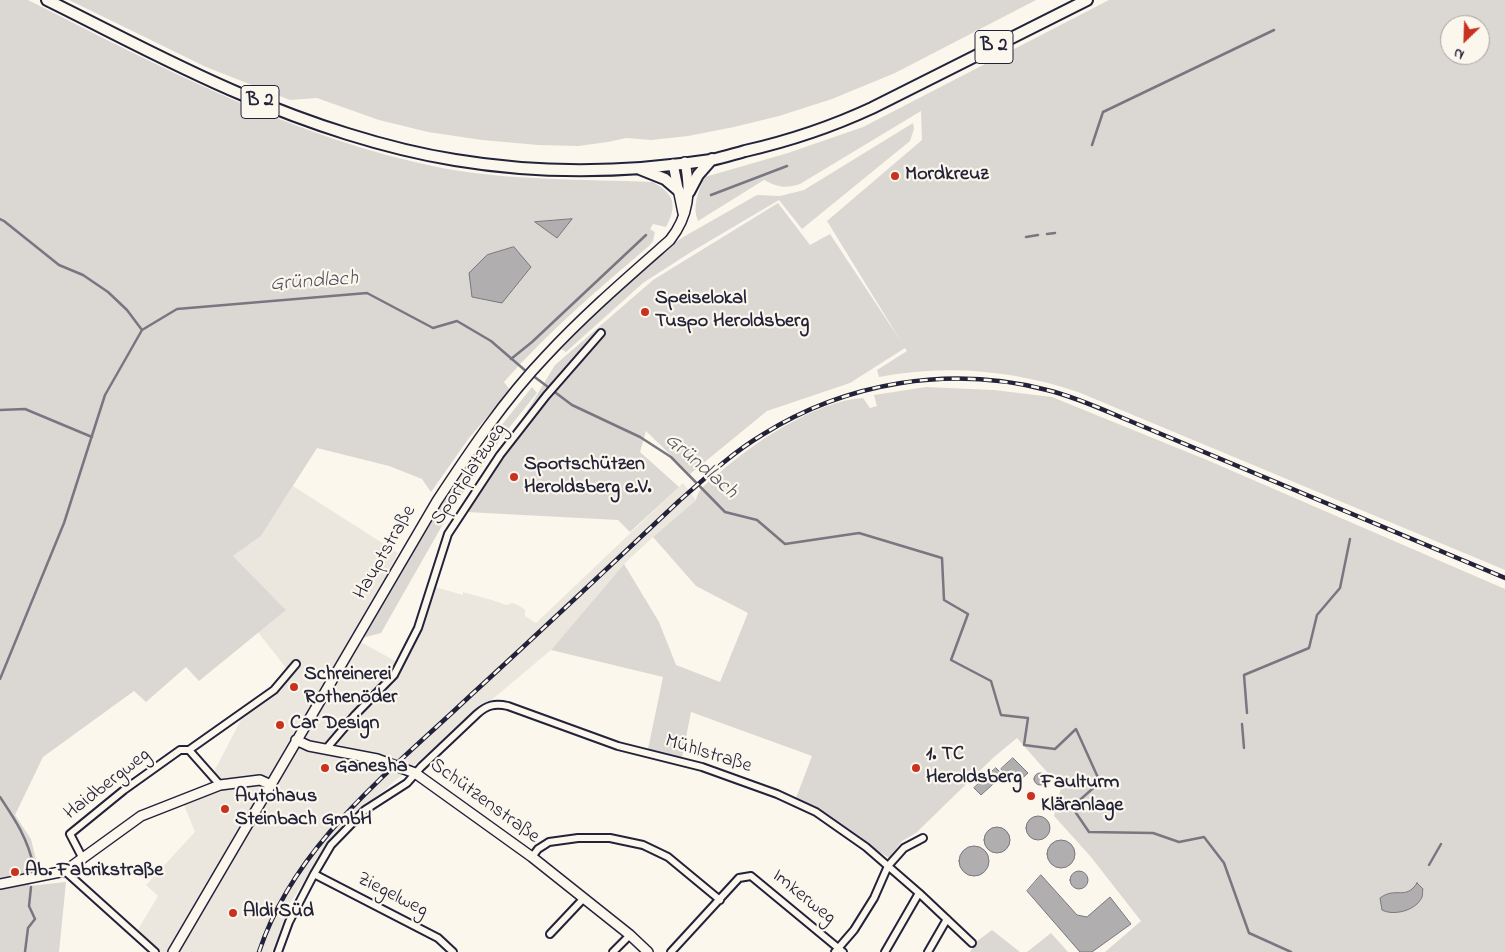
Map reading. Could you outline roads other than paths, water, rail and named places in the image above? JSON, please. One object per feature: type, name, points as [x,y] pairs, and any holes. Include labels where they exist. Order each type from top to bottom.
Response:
[{"type":"main road","name":"B 2","points":[[47,0],[243,96],[302,119],[352,135],[420,153],[474,163],[553,169],[605,170],[712,160],[790,139],[849,119],[901,95],[1087,0]]},
{"type":"main road","points":[[637,168],[660,176],[684,192],[712,160]]},
{"type":"street","name":"Hauptstraße","points":[[173,952],[437,501],[477,441],[544,357],[586,314],[670,240],[679,229],[684,215],[685,162]]},
{"type":"street","name":"Hauptstraße","points":[[673,164],[684,192]]},
{"type":"street","name":"Sportplatzweg","points":[[326,748],[394,675],[418,628],[448,534],[500,455],[557,382],[601,333]]},
{"type":"street","name":"Haidbergweg","points":[[83,859],[70,834],[124,790],[180,750],[189,750],[274,690],[296,664]]},
{"type":"street","name":"Mühlstraße","points":[[278,952],[289,922],[331,845],[365,810],[407,782],[485,708],[492,704],[501,704],[618,746],[702,767],[777,794],[816,812],[866,847],[920,893],[972,943]]},
{"type":"street","name":"Schützenstraße","points":[[296,740],[308,746],[376,759],[415,773],[532,857],[630,935],[648,952]]},
{"type":"street","points":[[189,750],[220,785]]},
{"type":"street","points":[[0,884],[65,871],[141,816],[220,785],[260,780],[271,784]]},
{"type":"street","points":[[532,857],[538,849],[549,842],[578,838],[610,838],[643,845],[668,857],[720,900]]},
{"type":"street","points":[[839,951],[874,898],[888,866],[904,848],[923,838]]},
{"type":"street","points":[[65,871],[155,952]]},
{"type":"street","name":"Ziegelweg","points":[[314,874],[438,938],[453,952]]},
{"type":"street","name":"Imkerweg","points":[[671,952],[739,878],[751,876],[839,951]]},
{"type":"street","points":[[885,952],[920,893]]},
{"type":"street","points":[[550,934],[584,898]]},
{"type":"street","points":[[928,952],[947,919]]},
{"type":"street","points":[[614,952],[630,935]]},
{"type":"waterway","points":[[1092,145],[1103,112],[1274,30]]},
{"type":"waterway","points":[[711,195],[787,166]]},
{"type":"waterway","points":[[0,219],[59,265],[83,275],[108,292],[127,310],[142,330]]},
{"type":"waterway","points":[[1047,234],[1055,233]]},
{"type":"waterway","points":[[511,359],[532,342],[646,235]]},
{"type":"waterway","points":[[1026,237],[1038,235]]},
{"type":"waterway","name":"Gründlach","points":[[0,679],[64,523],[105,395],[142,330],[177,309],[367,293],[433,328],[457,321],[491,341],[527,372]]},
{"type":"waterway","name":"Gründlach","points":[[532,375],[572,405],[640,437],[671,457],[725,512],[757,520],[785,544],[859,533],[942,558],[944,600],[968,614],[951,660],[991,681],[1001,715],[1028,718],[1024,745],[1055,749],[1076,729],[1100,782],[1072,807],[1089,832],[1153,833],[1179,842],[1204,837],[1224,863],[1249,933],[1291,952]]},
{"type":"waterway","points":[[0,410],[25,409],[92,437]]},
{"type":"waterway","points":[[1247,713],[1244,675],[1309,648],[1317,615],[1340,588],[1350,539]]},
{"type":"waterway","points":[[1242,724],[1244,748]]},
{"type":"waterway","name":"Gründlach","points":[[0,797],[25,839],[34,868]]},
{"type":"waterway","points":[[1429,865],[1441,844]]},
{"type":"waterway","name":"Gründlach","points":[[25,952],[28,928],[35,919],[29,906],[31,887]]},
{"type":"railway","points":[[259,952],[275,913],[296,877],[348,811],[679,501],[729,458],[762,435],[794,417],[828,402],[864,391],[900,383],[936,379],[973,379],[1010,383],[1056,392],[1101,409],[1505,578]]},
{"type":"place","name":"Mordkreuz","points":[[895,176]]},
{"type":"place","name":"Speiselokal Tuspo Heroldsberg","points":[[645,312]]},
{"type":"place","name":"Sportschützen Heroldsberg e.V.","points":[[514,477]]},
{"type":"place","name":"Schreinerei Rothenöder","points":[[294,687]]},
{"type":"place","name":"Car Design","points":[[280,725]]},
{"type":"place","name":"Ganesha","points":[[325,768]]},
{"type":"place","name":"1. TC Heroldsberg","points":[[916,768]]},
{"type":"place","name":"Faulturm Kläranlage","points":[[1031,796]]},
{"type":"place","name":"Autohaus Steinbach GmbH","points":[[225,809]]},
{"type":"place","name":"Ab. Fabrikstraße","points":[[15,872]]},
{"type":"place","name":"Aldi Süd","points":[[233,913]]}]
